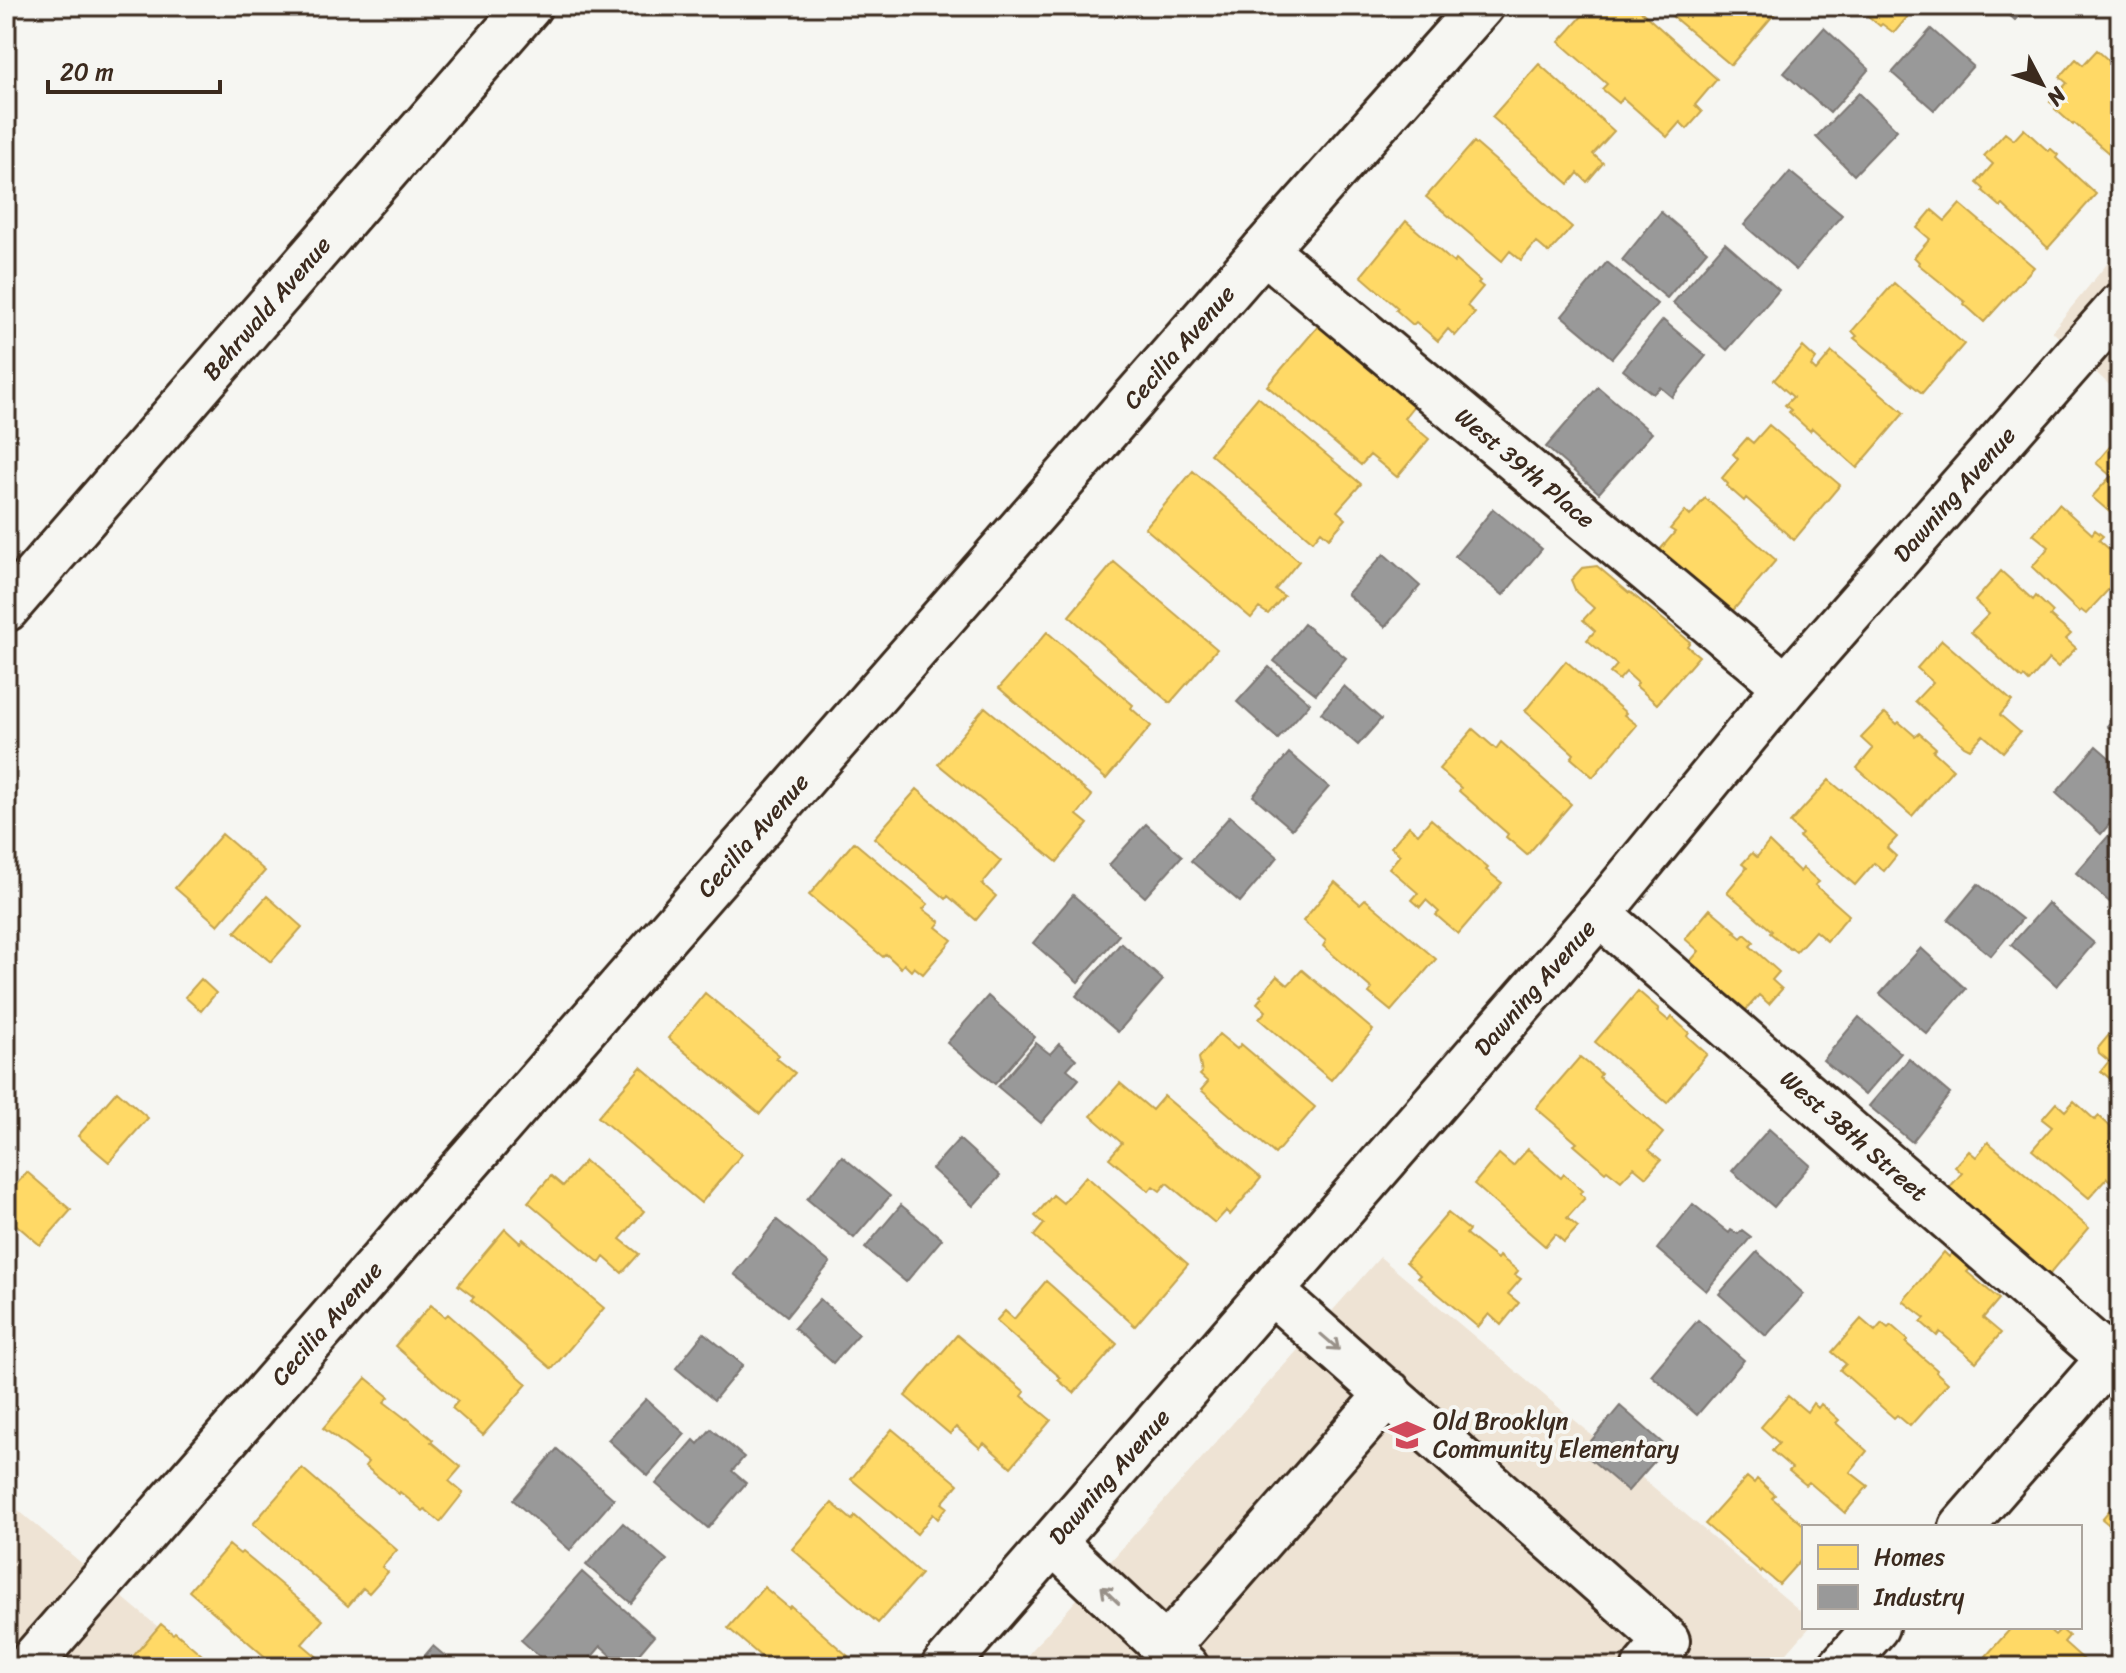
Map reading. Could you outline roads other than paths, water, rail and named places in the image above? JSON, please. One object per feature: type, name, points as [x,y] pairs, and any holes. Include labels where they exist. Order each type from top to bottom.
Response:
[{"type":"street","name":"Behrwald Avenue","points":[[6,609],[529,6]]},
{"type":"street","name":"Cecilia Avenue","points":[[27,1667],[1264,250],[1481,6]]},
{"type":"street","name":"West 39th Place","points":[[1264,250],[1786,686]]},
{"type":"street","name":"Dawning Avenue","points":[[944,1667],[1599,914],[1786,686],[2120,306]]},
{"type":"street","name":"West 38th Street","points":[[1599,914],[2115,1352]]},
{"type":"street","points":[[1271,1291],[1667,1641],[1645,1667]]},
{"type":"street","points":[[1964,1525],[2115,1352]]},
{"type":"street","points":[[1053,1542],[1176,1658],[1389,1393]]},
{"type":"street","points":[[1841,1667],[1874,1629]]},
{"type":"place","name":"Old Brooklyn Community Elementary","points":[[1407,1435]]}]
